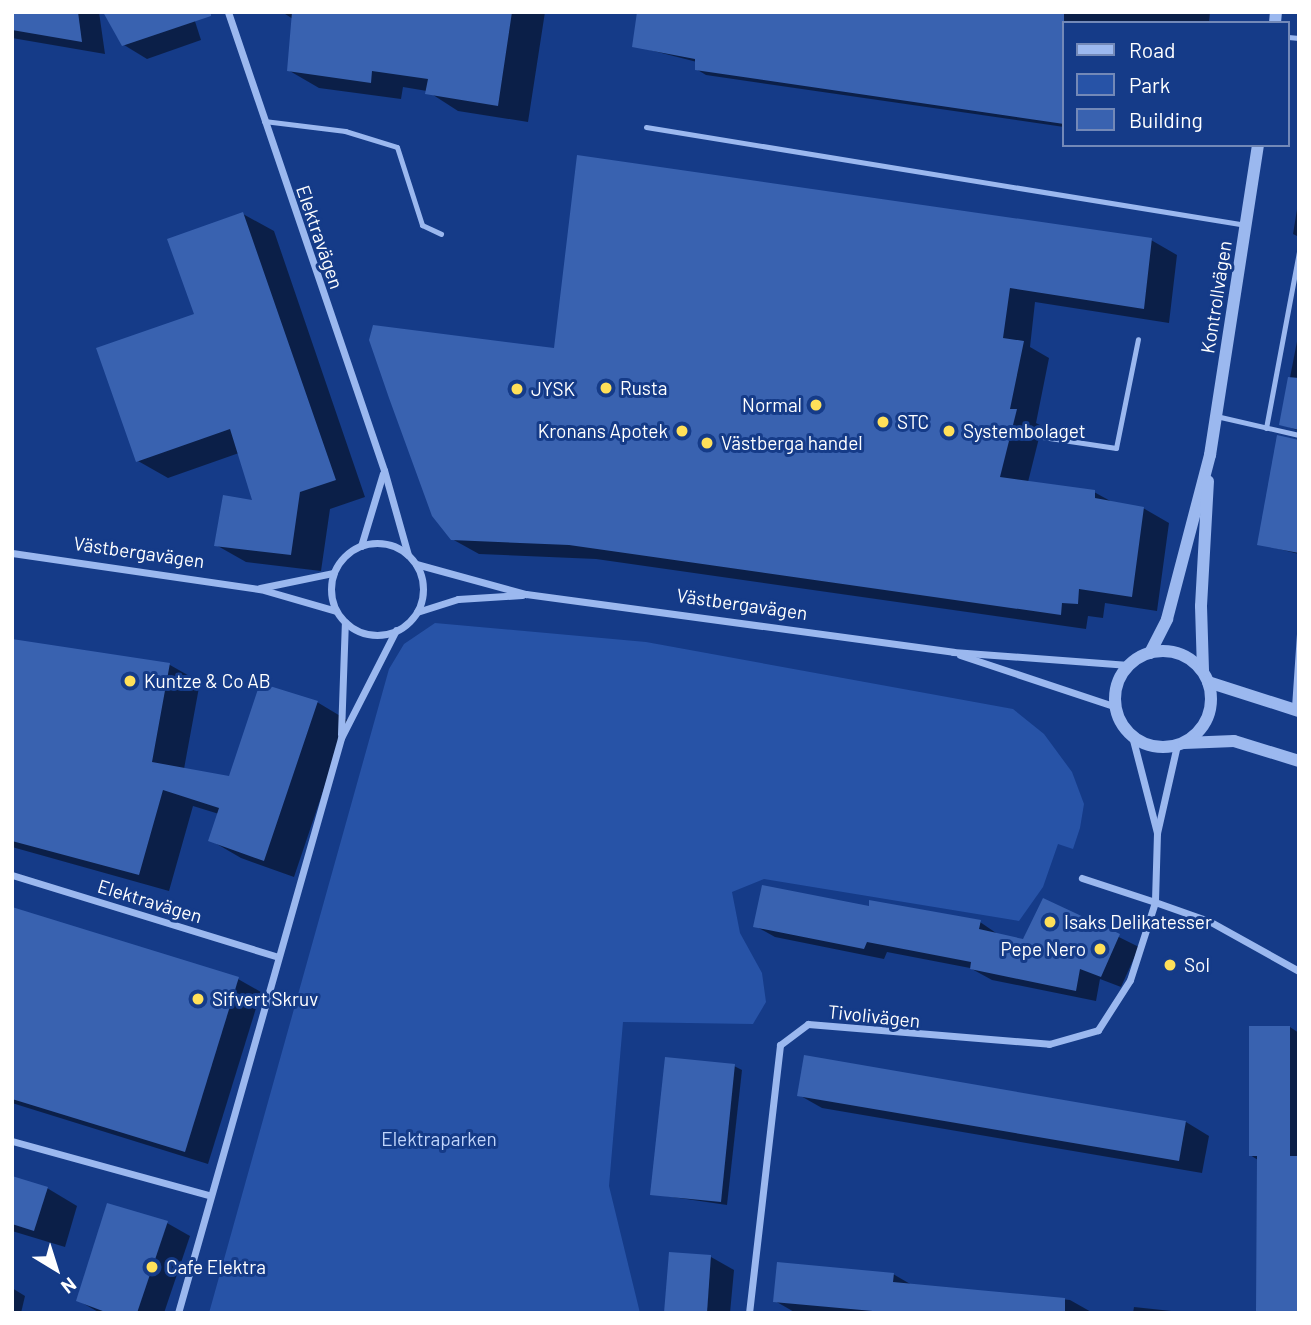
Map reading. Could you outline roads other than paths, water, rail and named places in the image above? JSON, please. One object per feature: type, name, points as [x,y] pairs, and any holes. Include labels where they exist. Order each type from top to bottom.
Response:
[{"type":"street","name":"Elektravägen","points":[[228,12],[384,470],[408,555]]},
{"type":"street","name":"Kontrollvägen","points":[[1205,676],[1201,606],[1210,455],[1258,147]]},
{"type":"street","name":"Kontrollvägen","points":[[1150,653],[1167,619],[1210,455]]},
{"type":"street","points":[[361,546],[384,470]]},
{"type":"street","points":[[178,1313],[341,738],[396,631],[416,612],[423,587],[416,564],[408,555],[386,543],[361,546],[340,561],[334,573],[331,586],[336,611],[345,622],[369,634],[396,631]]},
{"type":"street","name":"Västbergavägen","points":[[12,553],[260,589],[336,611]]},
{"type":"street","name":"Västbergavägen","points":[[416,564],[526,594],[953,652],[1129,665]]},
{"type":"street","name":"Västbergavägen","points":[[260,589],[334,573]]},
{"type":"street","name":"Västbergavägen","points":[[416,612],[458,599],[526,594]]},
{"type":"street","points":[[341,738],[345,622]]},
{"type":"street","name":"Västbergavägen","points":[[953,652],[1116,707]]},
{"type":"street","points":[[1157,833],[1132,736],[1116,707],[1114,694],[1129,665],[1150,653],[1176,652],[1205,676],[1297,711]]},
{"type":"street","points":[[1157,833],[1180,744],[1199,732],[1209,714],[1205,676]]},
{"type":"street","points":[[1132,736],[1153,746],[1234,741],[1299,761]]},
{"type":"street","name":"Tivolivägen","points":[[749,1313],[780,1045],[785,1039],[808,1024],[1049,1044],[1098,1030],[1112,1012],[1129,981],[1155,902],[1157,833]]},
{"type":"street","name":"Elektravägen","points":[[12,875],[278,957]]},
{"type":"street","points":[[1082,878],[1209,921],[1299,971]]},
{"type":"street","points":[[12,1141],[211,1196]]},
{"type":"lane","points":[[263,121],[345,131],[397,147],[422,225],[441,234]]},
{"type":"lane","points":[[646,127],[1246,225]]},
{"type":"lane","points":[[1266,428],[1299,252]]},
{"type":"lane","points":[[1036,436],[1116,448],[1138,339]]},
{"type":"lane","points":[[1216,416],[1299,435]]},
{"type":"lane","points":[[1297,711],[1299,633]]},
{"type":"place","name":"Rusta","points":[[606,388]]},
{"type":"place","name":"JYSK","points":[[517,389]]},
{"type":"place","name":"Normal","points":[[816,405]]},
{"type":"place","name":"STC","points":[[883,422]]},
{"type":"place","name":"Kronans Apotek","points":[[682,431]]},
{"type":"place","name":"Systembolaget","points":[[949,431]]},
{"type":"place","name":"Västberga handel","points":[[707,443]]},
{"type":"place","name":"Kuntze & Co AB","points":[[130,681]]},
{"type":"place","name":"Isaks Delikatesser","points":[[1050,922]]},
{"type":"place","name":"Pepe Nero","points":[[1100,949]]},
{"type":"place","name":"Sol","points":[[1170,965]]},
{"type":"place","name":"Sifvert Skruv","points":[[198,999]]},
{"type":"place","name":"Cafe Elektra","points":[[152,1267]]},
{"type":"park label","name":"Elektraparken","points":[[439,1139]]}]
